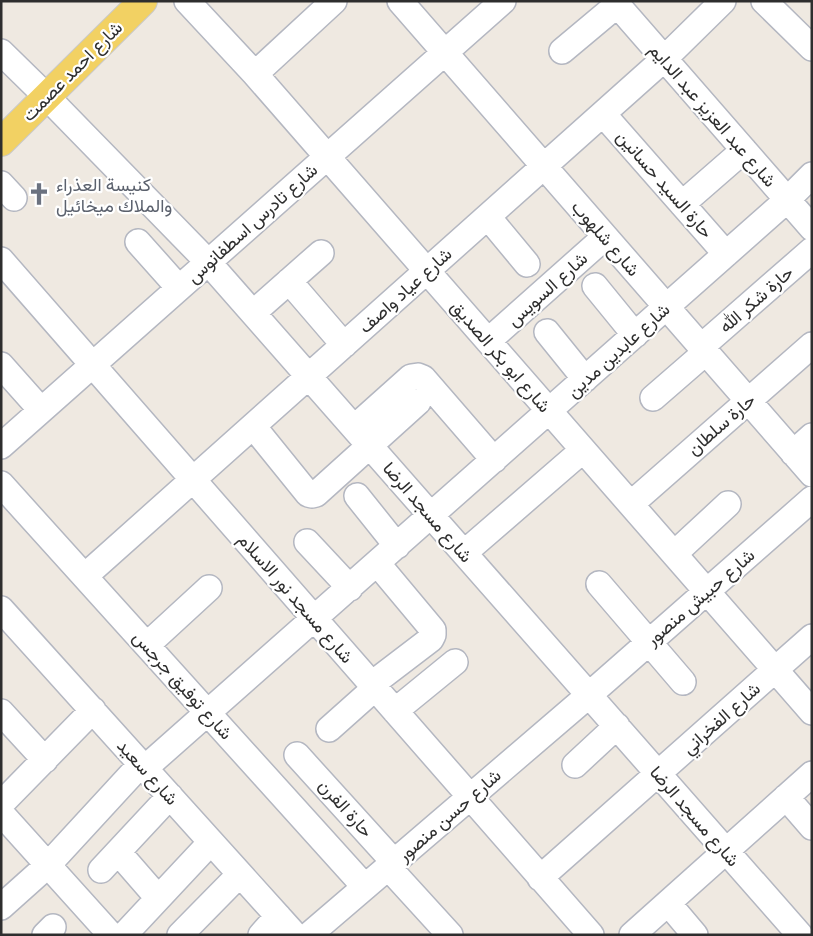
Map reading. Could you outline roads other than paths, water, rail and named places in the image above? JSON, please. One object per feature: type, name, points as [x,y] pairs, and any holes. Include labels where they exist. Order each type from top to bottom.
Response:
[{"type":"main road","name":"شارع احمد عصمت","points":[[1,142],[143,1]]},
{"type":"street","name":"شارع ابو بكر الصديق","points":[[187,1],[255,74],[812,712]]},
{"type":"street","points":[[255,74],[334,1]]},
{"type":"street","name":"شارع تادرس اسطفانوس","points":[[1,446],[503,1]]},
{"type":"street","name":"شارع عياد واصف","points":[[85,576],[603,114],[664,59],[723,1]]},
{"type":"street","points":[[764,1],[812,48]]},
{"type":"street","points":[[562,52],[615,3]]},
{"type":"street","name":"شارع عبد العزيز عبد الدايم","points":[[615,3],[812,228]]},
{"type":"street","name":"شارع شلهوب","points":[[413,6],[445,53],[812,474]]},
{"type":"street","name":"شارع مسجد الرضا","points":[[1,52],[47,96],[208,262],[800,935]]},
{"type":"street","name":"حارة السيد حسانين","points":[[603,114],[726,254]]},
{"type":"street","points":[[682,204],[744,150]]},
{"type":"street","name":"شارع عابدين مدين","points":[[1,907],[48,865],[143,766],[208,713],[315,619],[812,176]]},
{"type":"street","points":[[488,217],[527,264]]},
{"type":"street","name":"شارع السويس","points":[[488,341],[605,237]]},
{"type":"street","points":[[138,242],[179,288]]},
{"type":"street","name":"حارة شكر الله","points":[[653,398],[703,349],[812,250]]},
{"type":"street","points":[[253,313],[320,253]]},
{"type":"street","name":"شارع مسجد نور الاسلام","points":[[1,260],[591,935]]},
{"type":"street","points":[[288,282],[344,345]]},
{"type":"street","points":[[595,286],[635,335]]},
{"type":"street","points":[[547,332],[585,379]]},
{"type":"street","name":"حارة سلطان","points":[[630,504],[812,345]]},
{"type":"street","points":[[1,365],[42,410]]},
{"type":"street","points":[[253,426],[310,495],[316,494],[411,377],[418,376],[423,378],[494,460]]},
{"type":"street","points":[[361,437],[418,402]]},
{"type":"street","points":[[794,453],[812,436]]},
{"type":"street","points":[[464,553],[583,450]]},
{"type":"street","name":"شارع توفيق جرجس","points":[[1,484],[365,887]]},
{"type":"street","points":[[357,496],[397,546]]},
{"type":"street","name":"شارع حبيش منصور","points":[[589,695],[812,499]]},
{"type":"street","points":[[674,554],[728,504]]},
{"type":"street","points":[[307,542],[350,588]]},
{"type":"street","points":[[329,729],[373,686],[433,637],[433,630],[377,563]]},
{"type":"street","points":[[598,584],[683,682]]},
{"type":"street","points":[[147,645],[209,588]]},
{"type":"street","name":"شارع سعيد","points":[[1,609],[295,935]]},
{"type":"street","name":"شارع الفخراني","points":[[540,878],[812,637]]},
{"type":"street","points":[[396,711],[455,662]]},
{"type":"street","name":"شارع حسن منصور","points":[[309,935],[589,695]]},
{"type":"street","points":[[93,710],[45,760],[2,815],[111,935]]},
{"type":"street","points":[[1,712],[45,760]]},
{"type":"street","points":[[575,765],[617,726]]},
{"type":"street","name":"حارة الفرن","points":[[297,754],[450,935]]},
{"type":"street","points":[[632,935],[812,774]]},
{"type":"street","points":[[101,870],[170,796]]},
{"type":"street","points":[[786,797],[812,827]]},
{"type":"street","points":[[124,935],[211,842]]},
{"type":"street","points":[[118,852],[158,898]]},
{"type":"street","points":[[180,935],[240,874]]},
{"type":"street","points":[[668,903],[695,935]]},
{"type":"street","points":[[261,935],[278,916]]},
{"type":"place","name":"كنيسة العذراء والملاك ميخائيل","points":[[39,194]]}]
